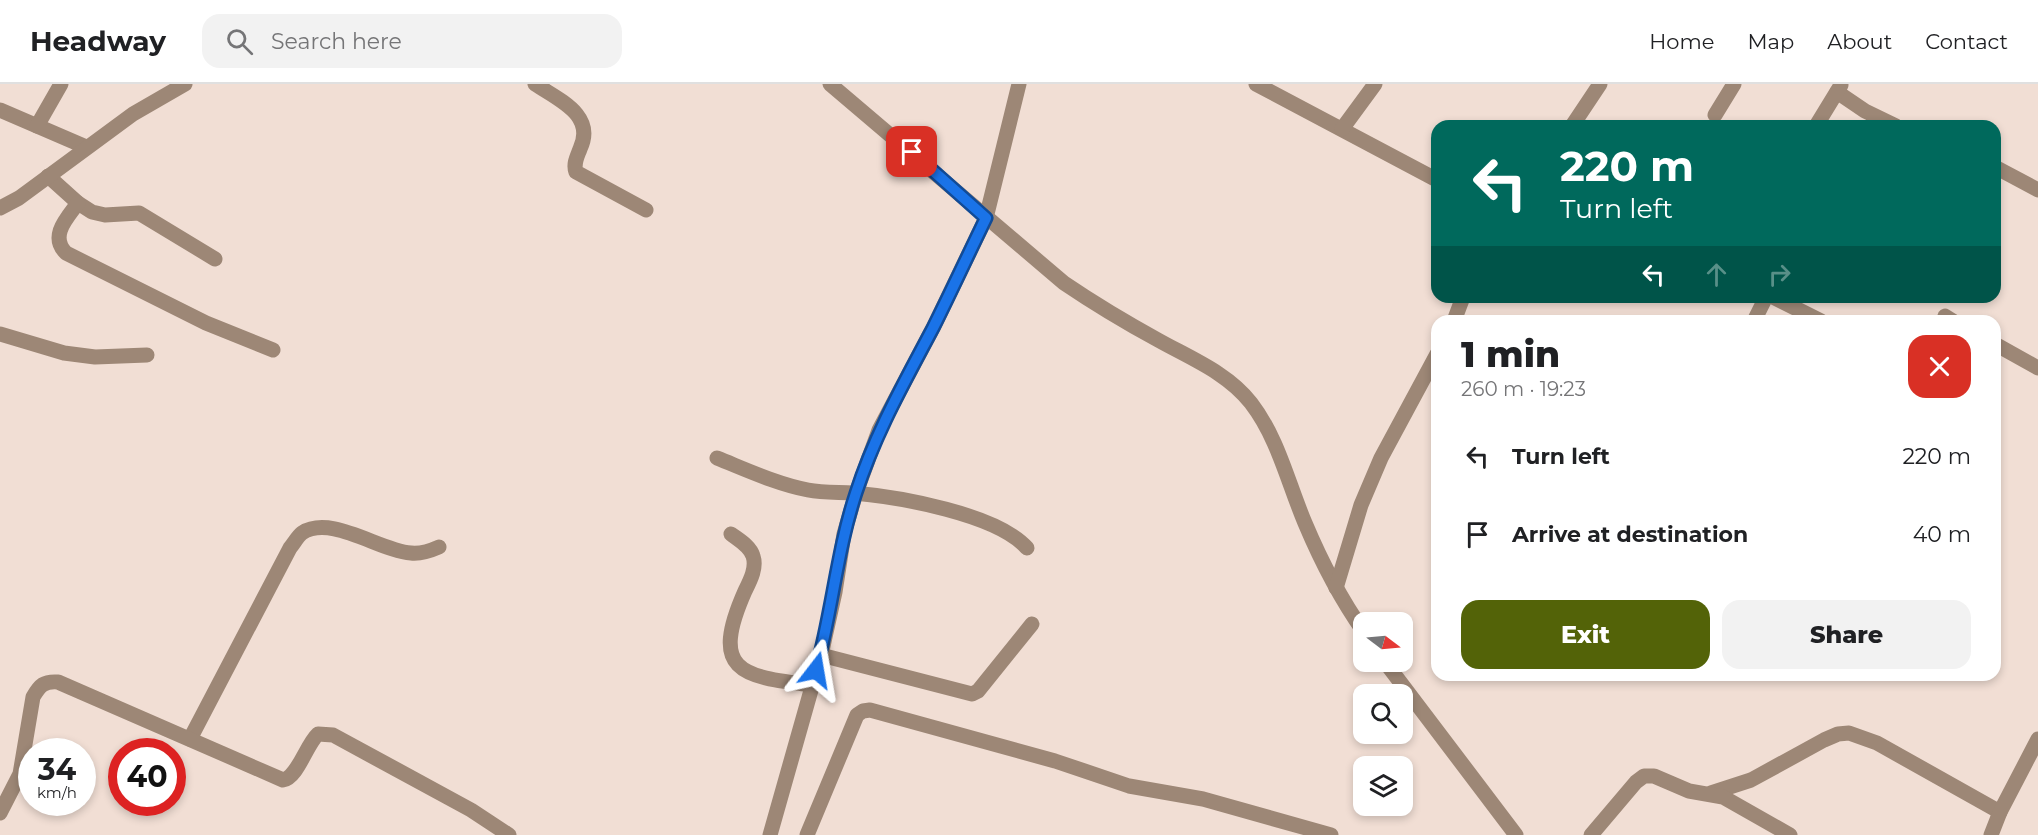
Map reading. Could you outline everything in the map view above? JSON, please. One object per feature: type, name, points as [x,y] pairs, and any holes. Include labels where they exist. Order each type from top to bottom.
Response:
[{"type":"street","points":[[37,126],[61,84]]},
{"type":"street","points":[[0,208],[19,198],[133,114],[185,84]]},
{"type":"street","points":[[535,84],[570,106],[583,124],[586,138],[575,161],[576,172],[646,210]]},
{"type":"street","points":[[830,84],[1064,283],[1105,311],[1202,363],[1232,383],[1251,402],[1267,426],[1306,525],[1336,588],[1353,615]]},
{"type":"street","points":[[770,835],[820,655],[835,592],[844,534],[856,493],[879,430],[934,326],[986,218],[1018,84]]},
{"type":"street","points":[[1258,84],[1431,177]]},
{"type":"street","points":[[1342,129],[1375,84]]},
{"type":"street","points":[[1576,120],[1600,84]]},
{"type":"street","points":[[1716,115],[1734,84]]},
{"type":"street","points":[[1820,120],[1839,88],[1881,120]]},
{"type":"street","points":[[0,110],[86,147]]},
{"type":"street","points":[[2001,171],[2038,190]]},
{"type":"street","points":[[48,176],[78,203],[92,212],[105,215],[139,213],[215,259]]},
{"type":"street","points":[[78,203],[61,228],[58,238],[59,247],[66,253],[206,323],[273,350]]},
{"type":"street","points":[[1785,303],[1809,315]]},
{"type":"street","points":[[0,334],[64,353],[95,357],[147,356]]},
{"type":"street","points":[[2001,347],[2038,368]]},
{"type":"street","points":[[1336,588],[1355,522],[1377,467],[1431,365]]},
{"type":"street","points":[[717,458],[796,488],[899,499],[982,521],[1020,540],[1027,548]]},
{"type":"street","points":[[190,739],[290,548],[302,534],[316,528],[337,530],[397,551],[411,553],[423,553],[439,547]]},
{"type":"street","points":[[731,534],[748,547],[753,557],[754,570],[732,620],[729,638],[732,654],[747,672],[764,679],[812,685]]},
{"type":"street","points":[[820,655],[972,694],[978,691],[1032,624]]},
{"type":"street","points":[[1393,672],[1516,835]]},
{"type":"street","points":[[0,813],[20,774],[33,697],[40,686],[48,681],[58,682],[283,780],[290,777],[312,739],[318,734],[333,735],[471,810],[509,835]]},
{"type":"street","points":[[807,835],[857,716],[862,711],[870,710],[1055,761],[1129,786],[1203,799],[1331,835]]},
{"type":"street","points":[[1711,793],[1751,780],[1824,740],[1838,734],[1849,733],[1876,743],[2000,812]]},
{"type":"street","points":[[1991,835],[2000,812],[2038,739]]},
{"type":"street","points":[[1591,835],[1635,782],[1644,776],[1654,776],[1689,792],[1711,793],[1737,804],[1791,835]]},
{"type":"route","points":[[816,670],[835,592],[844,534],[879,430],[934,326],[986,218],[912,152]]}]
